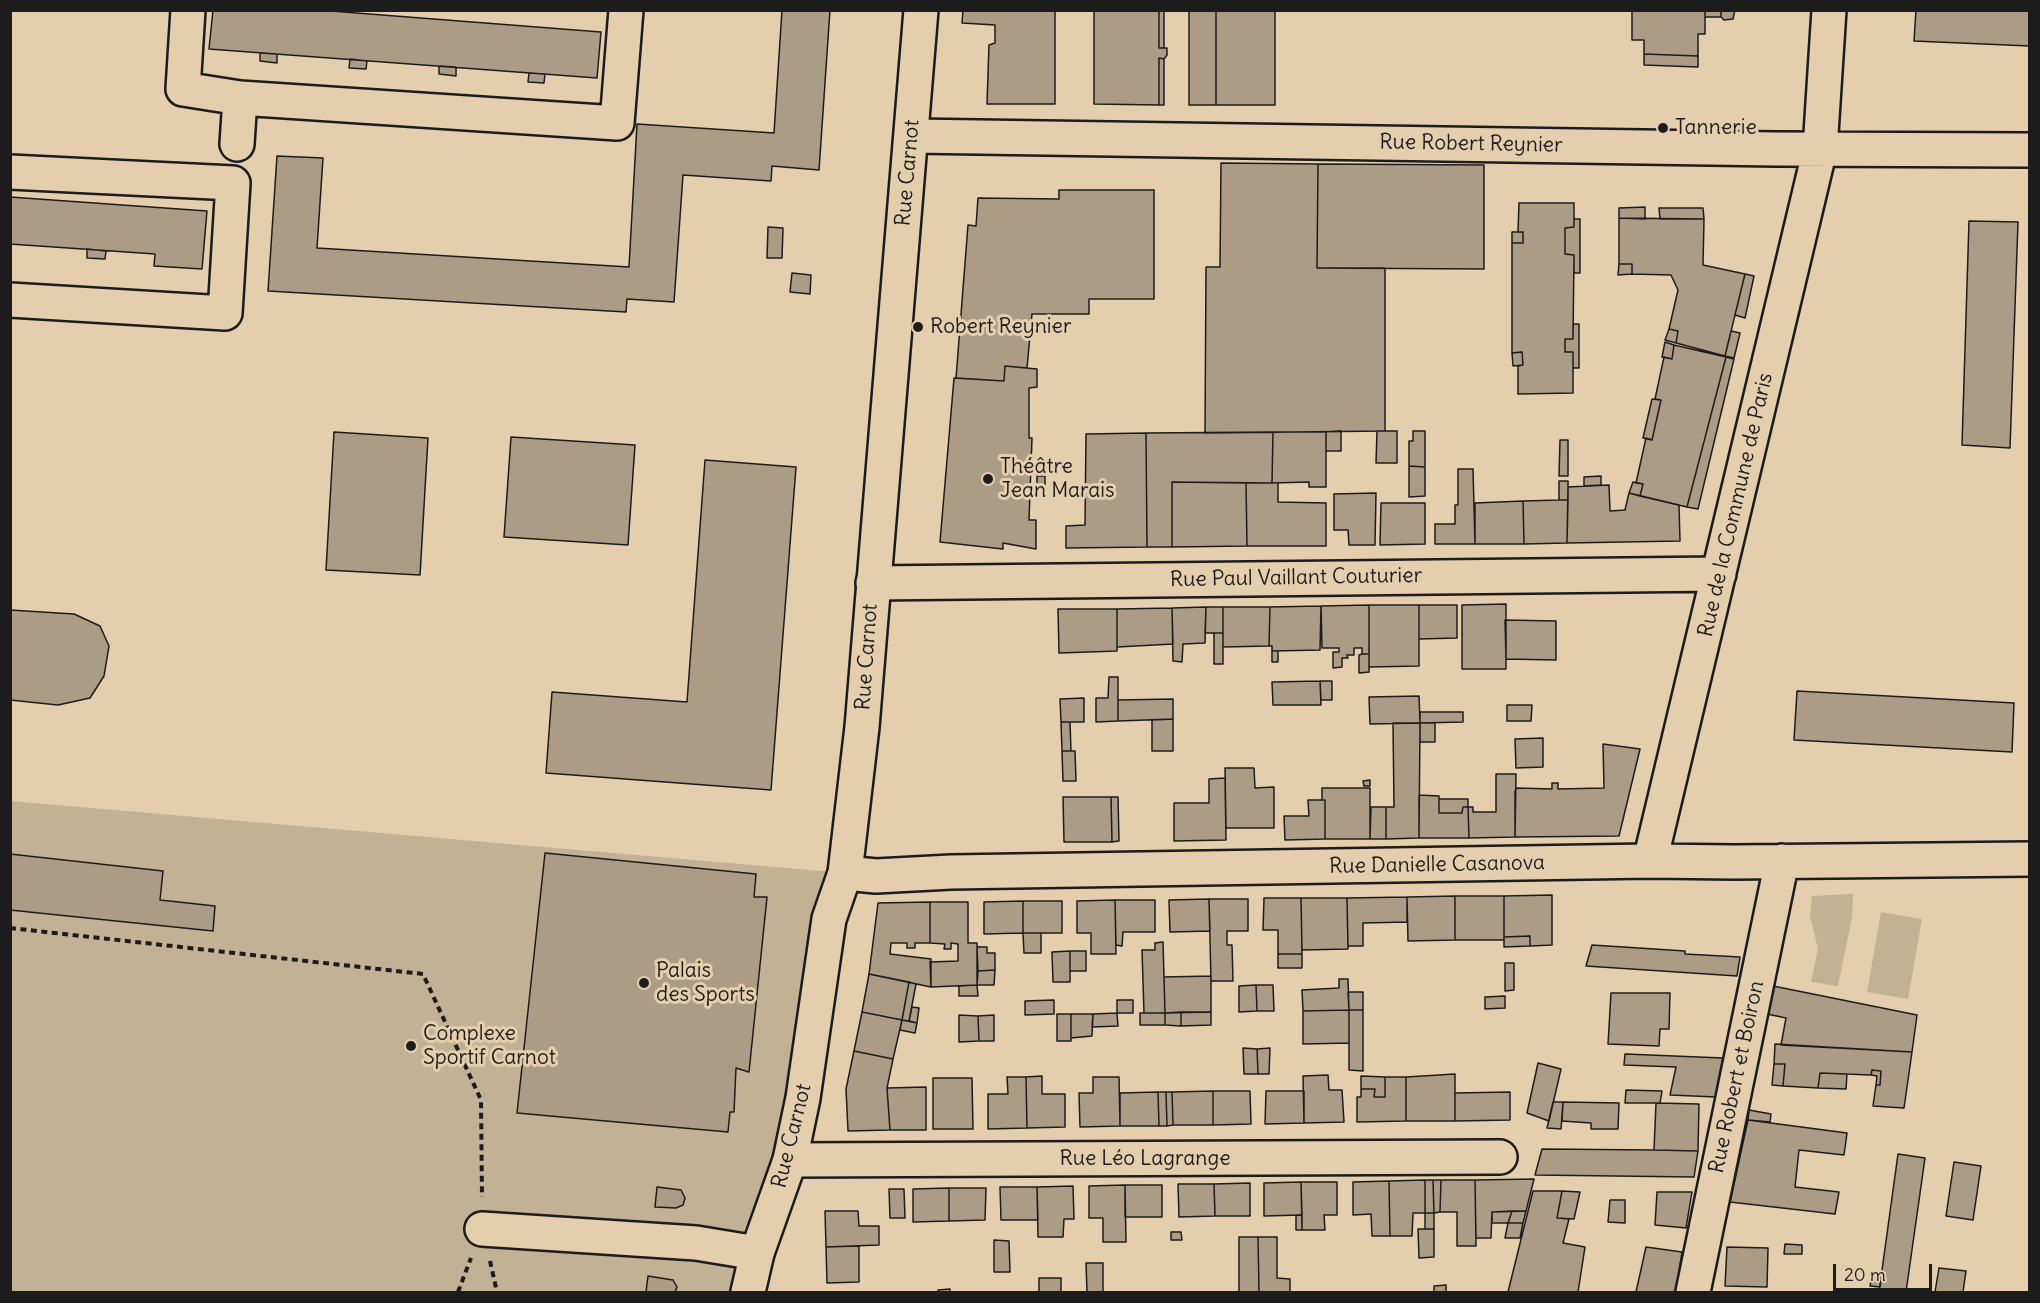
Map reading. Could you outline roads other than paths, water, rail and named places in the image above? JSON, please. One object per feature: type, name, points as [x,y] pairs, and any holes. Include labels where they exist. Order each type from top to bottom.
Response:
[{"type":"street","points":[[188,10],[183,89],[240,98],[617,123],[626,10]]},
{"type":"street","name":"Rue Carnot","points":[[748,1293],[757,1253],[790,1160],[803,1098],[829,919],[845,873],[862,727],[921,10]]},
{"type":"street","name":"Rue de la Commune de Paris","points":[[1650,861],[1821,149],[1829,10]]},
{"type":"street","points":[[237,144],[240,98]]},
{"type":"street","name":"Rue Robert Reynier","points":[[912,136],[2030,150]]},
{"type":"street","points":[[10,172],[233,183],[225,313],[10,300]]},
{"type":"street","name":"Rue Paul Vaillant Couturier","points":[[873,583],[1719,574]]},
{"type":"street","name":"Rue Danielle Casanova","points":[[845,873],[876,876],[951,872],[1650,861],[2030,859]]},
{"type":"street","name":"Rue Robert et Boiron","points":[[1693,1293],[1782,861]]},
{"type":"street","name":"Rue Léo Lagrange","points":[[790,1160],[1500,1157]]},
{"type":"street","points":[[482,1229],[696,1243],[757,1253]]},
{"type":"place","name":"Tannerie","points":[[1663,128]]},
{"type":"place","name":"Robert Reynier","points":[[918,327]]},
{"type":"place","name":"Théâtre Jean Marais","points":[[988,479]]},
{"type":"place","name":"Palais des Sports","points":[[644,983]]},
{"type":"place","name":"Complexe Sportif Carnot","points":[[411,1046]]}]
